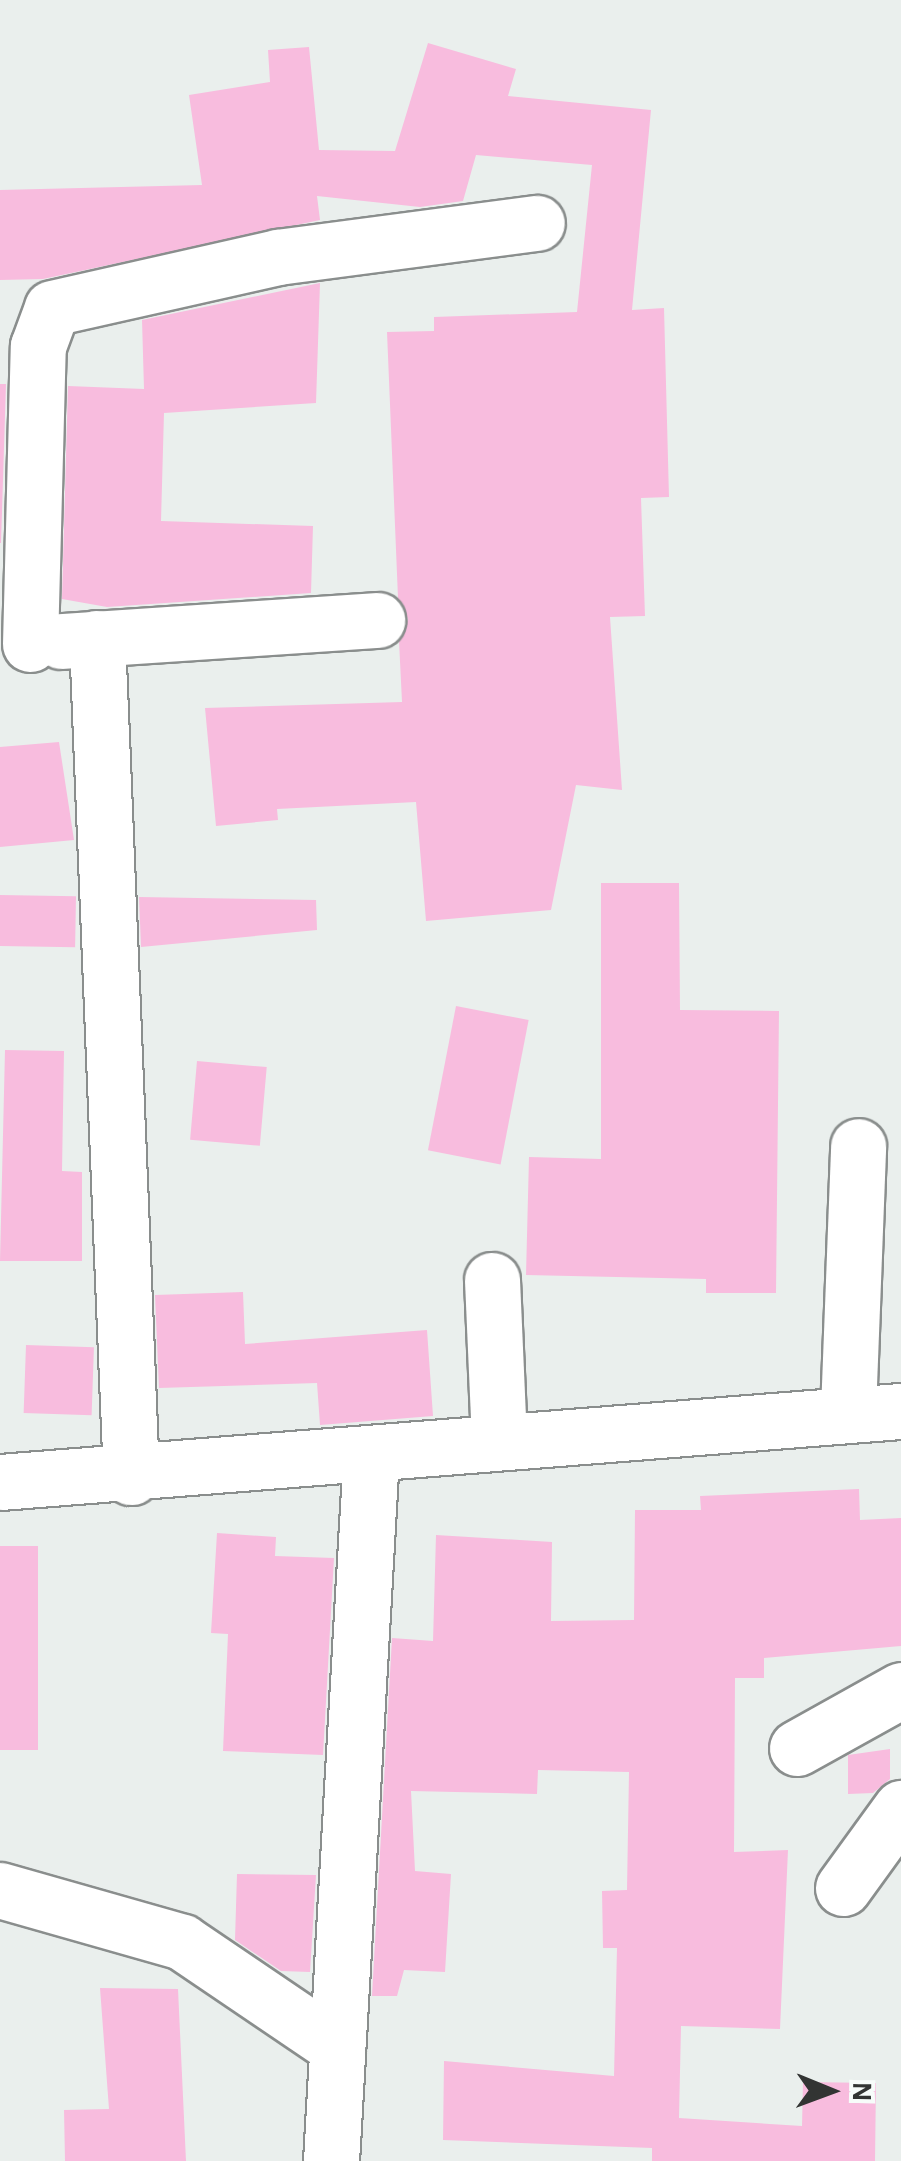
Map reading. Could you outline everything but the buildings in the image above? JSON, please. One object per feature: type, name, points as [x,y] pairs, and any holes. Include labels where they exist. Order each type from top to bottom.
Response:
[{"type":"street","points":[[377,620],[15,645],[38,346],[52,308],[260,260],[536,223]]},
{"type":"street","points":[[97,638],[131,1477]]},
{"type":"street","points":[[0,1482],[131,1477],[499,1439],[874,1411],[858,1146]]},
{"type":"street","points":[[492,1280],[499,1439]]},
{"type":"street","points":[[332,2161],[370,1454]]},
{"type":"street","points":[[797,1748],[901,1690]]},
{"type":"street","points":[[843,1888],[901,1808]]},
{"type":"street","points":[[0,1890],[182,1942],[337,2048]]}]
